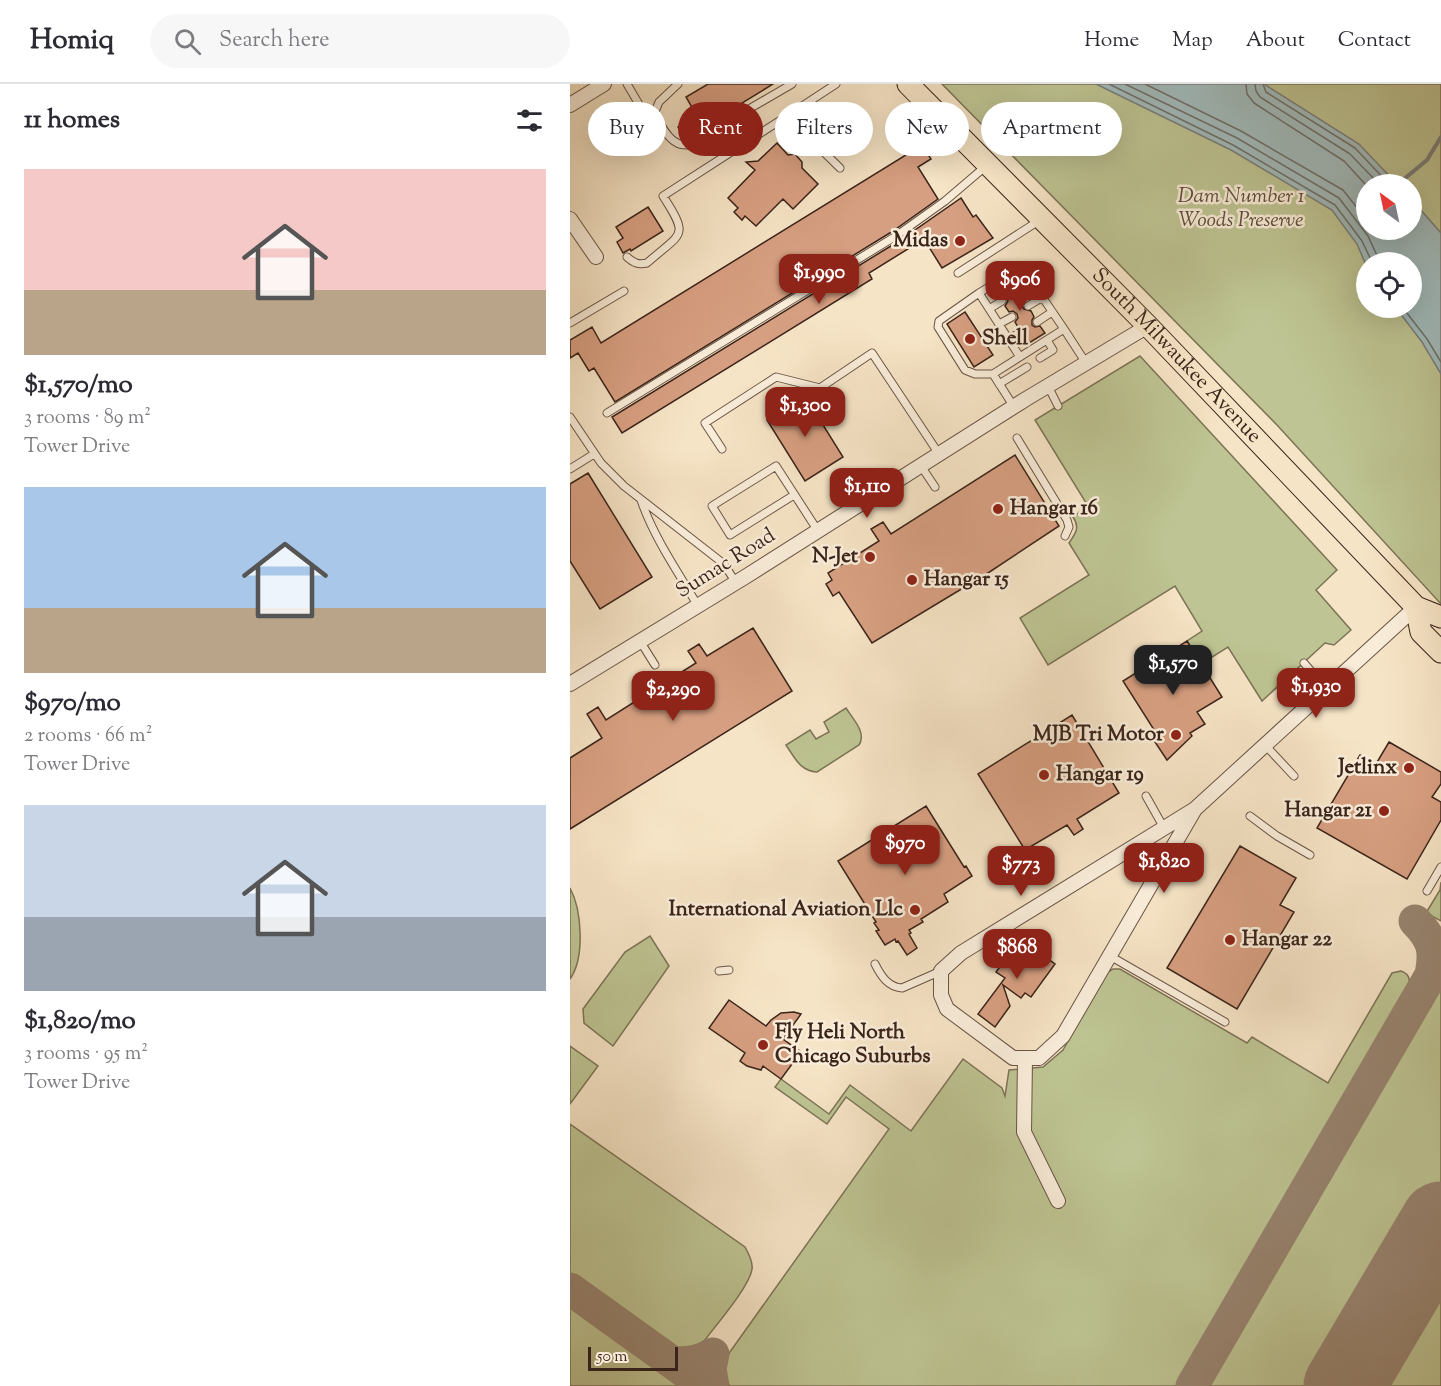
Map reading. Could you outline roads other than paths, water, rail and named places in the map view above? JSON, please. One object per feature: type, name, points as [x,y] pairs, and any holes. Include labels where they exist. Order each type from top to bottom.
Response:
[{"type":"main road","name":"South Milwaukee Avenue","points":[[908,84],[1148,326],[1416,607],[1441,617]]},
{"type":"main road","name":"South Milwaukee Avenue","points":[[1416,607],[1421,632],[1441,652]]},
{"type":"street","points":[[570,105],[604,84]]},
{"type":"street","points":[[570,219],[596,257]]},
{"type":"street","name":"Sumac Road","points":[[570,684],[1148,326]]},
{"type":"street","points":[[1195,809],[1063,1036],[1040,1058],[1013,1058],[948,1009],[940,995],[941,971],[961,953],[1195,809],[1416,607]]},
{"type":"street","points":[[1025,1058],[1024,1132],[1058,1201]]},
{"type":"lane","points":[[627,84],[638,102]]},
{"type":"lane","points":[[659,102],[678,84]]},
{"type":"lane","points":[[666,132],[672,141],[681,146],[687,146],[792,84]]},
{"type":"lane","points":[[808,102],[836,84]]},
{"type":"lane","points":[[627,257],[633,263],[641,265],[648,263],[679,235],[681,228],[678,220],[663,196],[775,124]]},
{"type":"lane","points":[[828,156],[840,168]]},
{"type":"lane","points":[[607,413],[896,236],[945,201],[988,165]]},
{"type":"lane","points":[[958,273],[1042,219]]},
{"type":"lane","points":[[1064,329],[993,374],[975,375],[965,370],[938,327],[939,321],[1022,267],[1064,329],[1086,363]]},
{"type":"lane","points":[[1018,291],[1032,282]]},
{"type":"lane","points":[[570,323],[624,291]]},
{"type":"lane","points":[[979,293],[1020,357]]},
{"type":"lane","points":[[1028,306],[1042,297]]},
{"type":"lane","points":[[989,309],[1002,301]]},
{"type":"lane","points":[[1037,322],[1052,312]]},
{"type":"lane","points":[[999,324],[1011,317]]},
{"type":"lane","points":[[1009,339],[1021,332]]},
{"type":"lane","points":[[1040,358],[1053,350],[1047,340]]},
{"type":"lane","points":[[722,449],[705,423],[776,377],[820,388],[872,353],[939,454]]},
{"type":"lane","points":[[999,384],[1027,367]]},
{"type":"lane","points":[[993,374],[1014,407]]},
{"type":"lane","points":[[1048,386],[1058,406]]},
{"type":"lane","points":[[570,417],[601,463],[624,486],[724,564],[736,583]]},
{"type":"lane","points":[[1017,438],[1067,520],[1069,527],[1065,536]]},
{"type":"lane","points":[[570,469],[594,454]]},
{"type":"lane","points":[[794,495],[729,535],[712,506],[776,466],[818,531]]},
{"type":"lane","points":[[921,466],[935,488]]},
{"type":"lane","points":[[640,499],[646,516],[698,606]]},
{"type":"lane","points":[[640,641],[655,665]]},
{"type":"lane","points":[[1304,663],[1326,688]]},
{"type":"lane","points":[[1265,745],[1294,776]]},
{"type":"lane","points":[[1146,796],[1164,828]]},
{"type":"lane","points":[[1250,816],[1277,836],[1310,855]]},
{"type":"lane","points":[[1427,891],[1441,867]]},
{"type":"lane","points":[[1110,956],[1225,1022]]},
{"type":"lane","points":[[875,964],[888,983],[902,988],[941,971]]},
{"type":"lane","points":[[719,971],[729,970]]},
{"type":"water","points":[[1096,84],[1264,84],[1359,144],[1388,174],[1356,174],[1356,240],[1422,240],[1422,211],[1441,233],[1441,374],[1422,342],[1404,318],[1422,318],[1422,252],[1360,252],[1332,210],[1231,150]]},
{"type":"waterway","points":[[1410,174],[1427,160],[1441,137]]},
{"type":"place","name":"Midas","points":[[960,241]]},
{"type":"place","name":"Shell","points":[[970,339]]},
{"type":"place","name":"Hangar 16","points":[[998,509]]},
{"type":"place","name":"N-Jet","points":[[870,557]]},
{"type":"place","name":"Hangar 15","points":[[912,580]]},
{"type":"place","name":"MJB Tri Motor","points":[[1176,735]]},
{"type":"place","name":"Jetlinx","points":[[1409,768]]},
{"type":"place","name":"Hangar 19","points":[[1044,775]]},
{"type":"place","name":"Hangar 21","points":[[1384,811]]},
{"type":"place","name":"International Aviation Llc","points":[[915,910]]},
{"type":"place","name":"Hangar 22","points":[[1230,940]]},
{"type":"place","name":"Fly Heli North Chicago Suburbs","points":[[763,1045]]},
{"type":"park label","name":"Dam Number 1 Woods Preserve","points":[[1241,209]]}]
